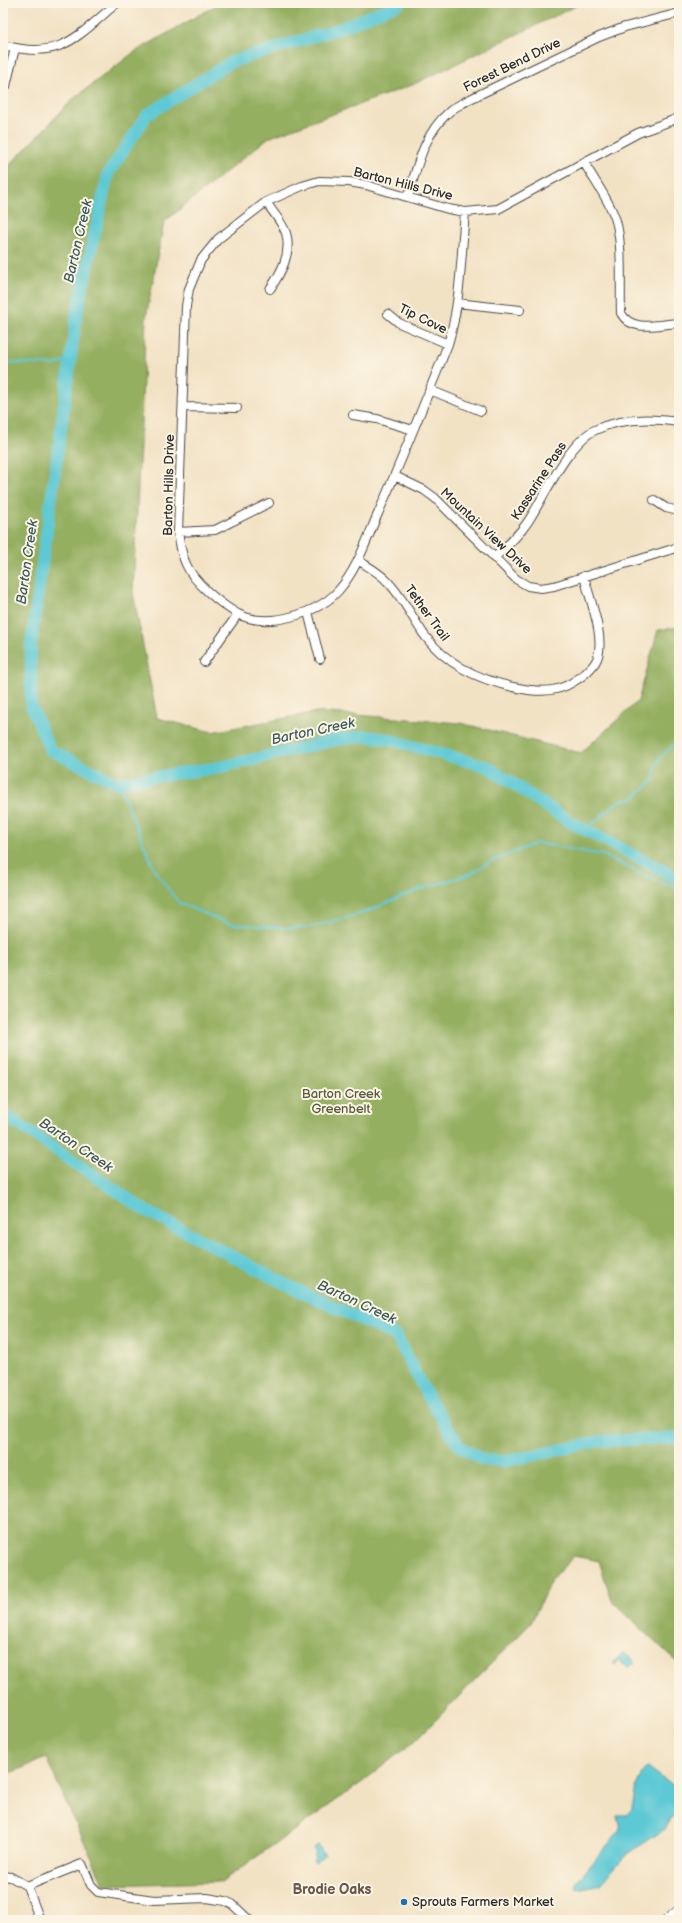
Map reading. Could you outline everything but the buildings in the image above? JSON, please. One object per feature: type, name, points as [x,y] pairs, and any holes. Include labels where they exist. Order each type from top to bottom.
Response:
[{"type":"main road","points":[[668,1920],[679,1911]]},
{"type":"street","points":[[3,45],[28,50],[44,50],[59,47],[71,41],[117,3]]},
{"type":"street","name":"Forest Bend Drive","points":[[408,197],[427,138],[436,125],[450,111],[468,100],[599,37],[625,27],[679,13]]},
{"type":"street","points":[[3,92],[6,86],[15,48]]},
{"type":"street","name":"Barton Hills Drive","points":[[465,212],[457,303],[454,324],[448,344],[395,476],[350,576],[327,602],[308,612],[268,621],[255,620],[238,614],[209,592],[186,566],[178,532],[184,407],[186,306],[189,289],[201,260],[218,239],[266,202],[302,186],[319,181],[349,182],[448,209],[465,212],[498,209],[585,164],[638,133],[679,118]]},
{"type":"street","points":[[585,164],[612,211],[616,221],[620,268],[621,313],[624,320],[631,324],[642,326],[679,323]]},
{"type":"street","points":[[266,202],[284,229],[288,240],[281,273],[270,289]]},
{"type":"street","points":[[457,303],[520,310]]},
{"type":"street","name":"Tip Cove","points":[[388,314],[399,323],[448,344]]},
{"type":"street","points":[[430,390],[481,411]]},
{"type":"street","points":[[184,407],[237,408]]},
{"type":"street","points":[[353,415],[377,419],[413,430]]},
{"type":"street","name":"Kassarine Pass","points":[[494,558],[511,543],[528,522],[570,453],[594,430],[632,421],[661,420],[679,422]]},
{"type":"street","name":"Mountain View Drive","points":[[395,476],[424,490],[435,498],[516,579],[528,586],[541,588],[554,586],[679,548]]},
{"type":"street","points":[[654,500],[666,508],[679,511]]},
{"type":"street","points":[[178,532],[215,530],[269,503]]},
{"type":"street","name":"Tether Trail","points":[[358,560],[386,580],[397,592],[425,636],[444,657],[480,677],[499,684],[540,691],[555,689],[572,683],[585,674],[596,659],[599,648],[599,634],[584,576]]},
{"type":"street","points":[[308,612],[320,659]]},
{"type":"street","points":[[204,662],[238,614]]},
{"type":"street","points":[[27,1886],[82,1864],[91,1885],[98,1892],[154,1900],[207,1898],[225,1901],[232,1904],[249,1920]]},
{"type":"street","points":[[3,1876],[11,1877],[27,1886],[40,1920]]},
{"type":"green space","name":"Barton Creek Greenbelt","points":[[220,3],[582,3],[412,85],[268,138],[164,222],[146,318],[133,593],[157,718],[212,732],[317,712],[460,723],[581,753],[638,701],[658,630],[679,627],[679,1664],[612,1601],[599,1561],[574,1556],[551,1580],[531,1623],[417,1739],[361,1783],[221,1882],[104,1885],[46,1758],[3,1776],[3,172],[73,99],[133,53]]},
{"type":"water","points":[[623,1652],[635,1662],[629,1668],[619,1661],[615,1665],[613,1664]]},
{"type":"water","points":[[648,1767],[679,1791],[677,1810],[665,1829],[626,1855],[600,1884],[577,1889],[576,1883],[620,1830],[617,1815],[626,1815],[632,1809],[636,1786],[644,1769]]},
{"type":"water","points":[[318,1845],[325,1856],[315,1863],[313,1860],[316,1853],[313,1848]]},
{"type":"waterway","name":"Barton Creek","points":[[400,3],[341,28],[231,62],[147,115],[108,174],[77,313],[31,645],[31,705],[50,750],[116,783],[221,767],[336,740],[365,736],[387,739],[488,767],[570,822],[679,879]]},
{"type":"waterway","points":[[3,362],[55,365],[71,358]]},
{"type":"waterway","points":[[585,830],[619,801],[632,799],[654,780],[656,767],[661,757],[668,749],[679,742]]},
{"type":"waterway","points":[[118,783],[156,873],[179,903],[230,924],[288,928],[312,927],[363,913],[415,891],[470,874],[490,862],[537,843],[603,855],[645,876],[679,889]]},
{"type":"waterway","name":"Barton Creek","points":[[3,1114],[146,1211],[285,1284],[396,1336],[426,1393],[459,1446],[483,1460],[507,1461],[601,1441],[679,1438]]},
{"type":"place","name":"Sprouts Farmers Market","points":[[404,1902]]},
{"type":"district","name":"Brodie Oaks","points":[[332,1889]]}]
